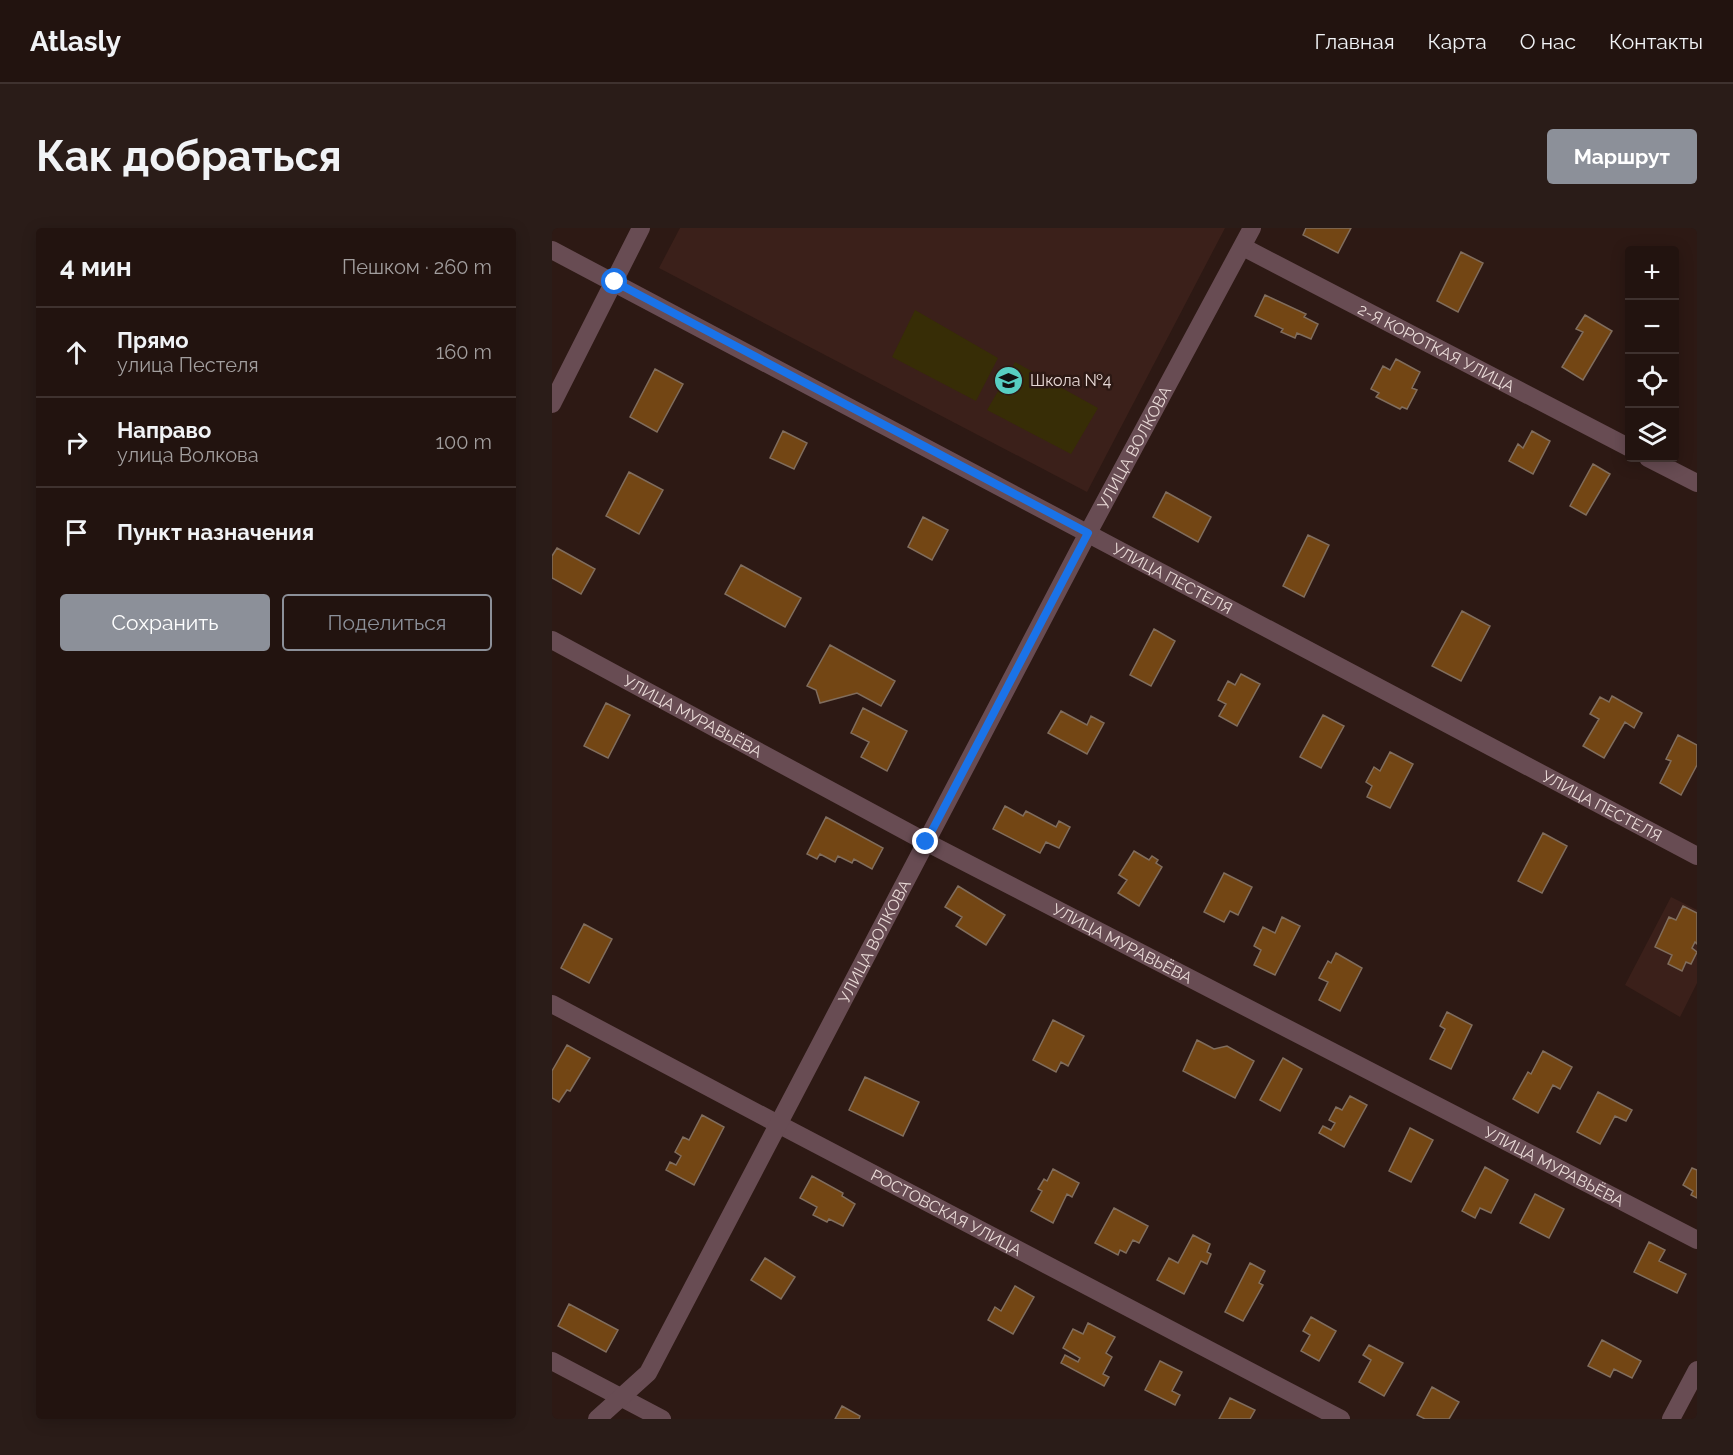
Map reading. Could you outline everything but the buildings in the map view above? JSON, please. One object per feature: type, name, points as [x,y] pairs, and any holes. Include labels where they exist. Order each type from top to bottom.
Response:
[{"type":"street","points":[[552,404],[641,228]]},
{"type":"street","name":"УЛИЦА ВОЛКОВА","points":[[597,1419],[648,1373],[1088,533],[1252,228]]},
{"type":"street","name":"2-Я КОРОТКАЯ УЛИЦА","points":[[1243,247],[1625,446]]},
{"type":"street","name":"УЛИЦА ПЕСТЕЛЯ","points":[[552,250],[1697,856]]},
{"type":"street","points":[[1656,462],[1697,483]]},
{"type":"street","name":"УЛИЦА МУРАВЬЁВА","points":[[552,640],[926,842],[1697,1240]]},
{"type":"street","name":"РОСТОВСКАЯ УЛИЦА","points":[[552,1004],[1341,1419]]},
{"type":"street","points":[[552,1361],[662,1419]]},
{"type":"street","points":[[1671,1419],[1697,1370]]},
{"type":"shaded area","name":"Школа №4","points":[[680,228],[1225,228],[1087,492],[659,268]]},
{"type":"shaded area","points":[[915,310],[998,358],[976,401],[892,357]]},
{"type":"shaded area","points":[[1015,362],[1098,408],[1071,454],[987,410]]},
{"type":"shaded area","points":[[1671,897],[1697,910],[1697,983],[1680,1017],[1625,985]]},
{"type":"place","name":"Школа №4","points":[[1009,380]]},
{"type":"route","points":[[615,282],[1088,533],[926,842]]}]
